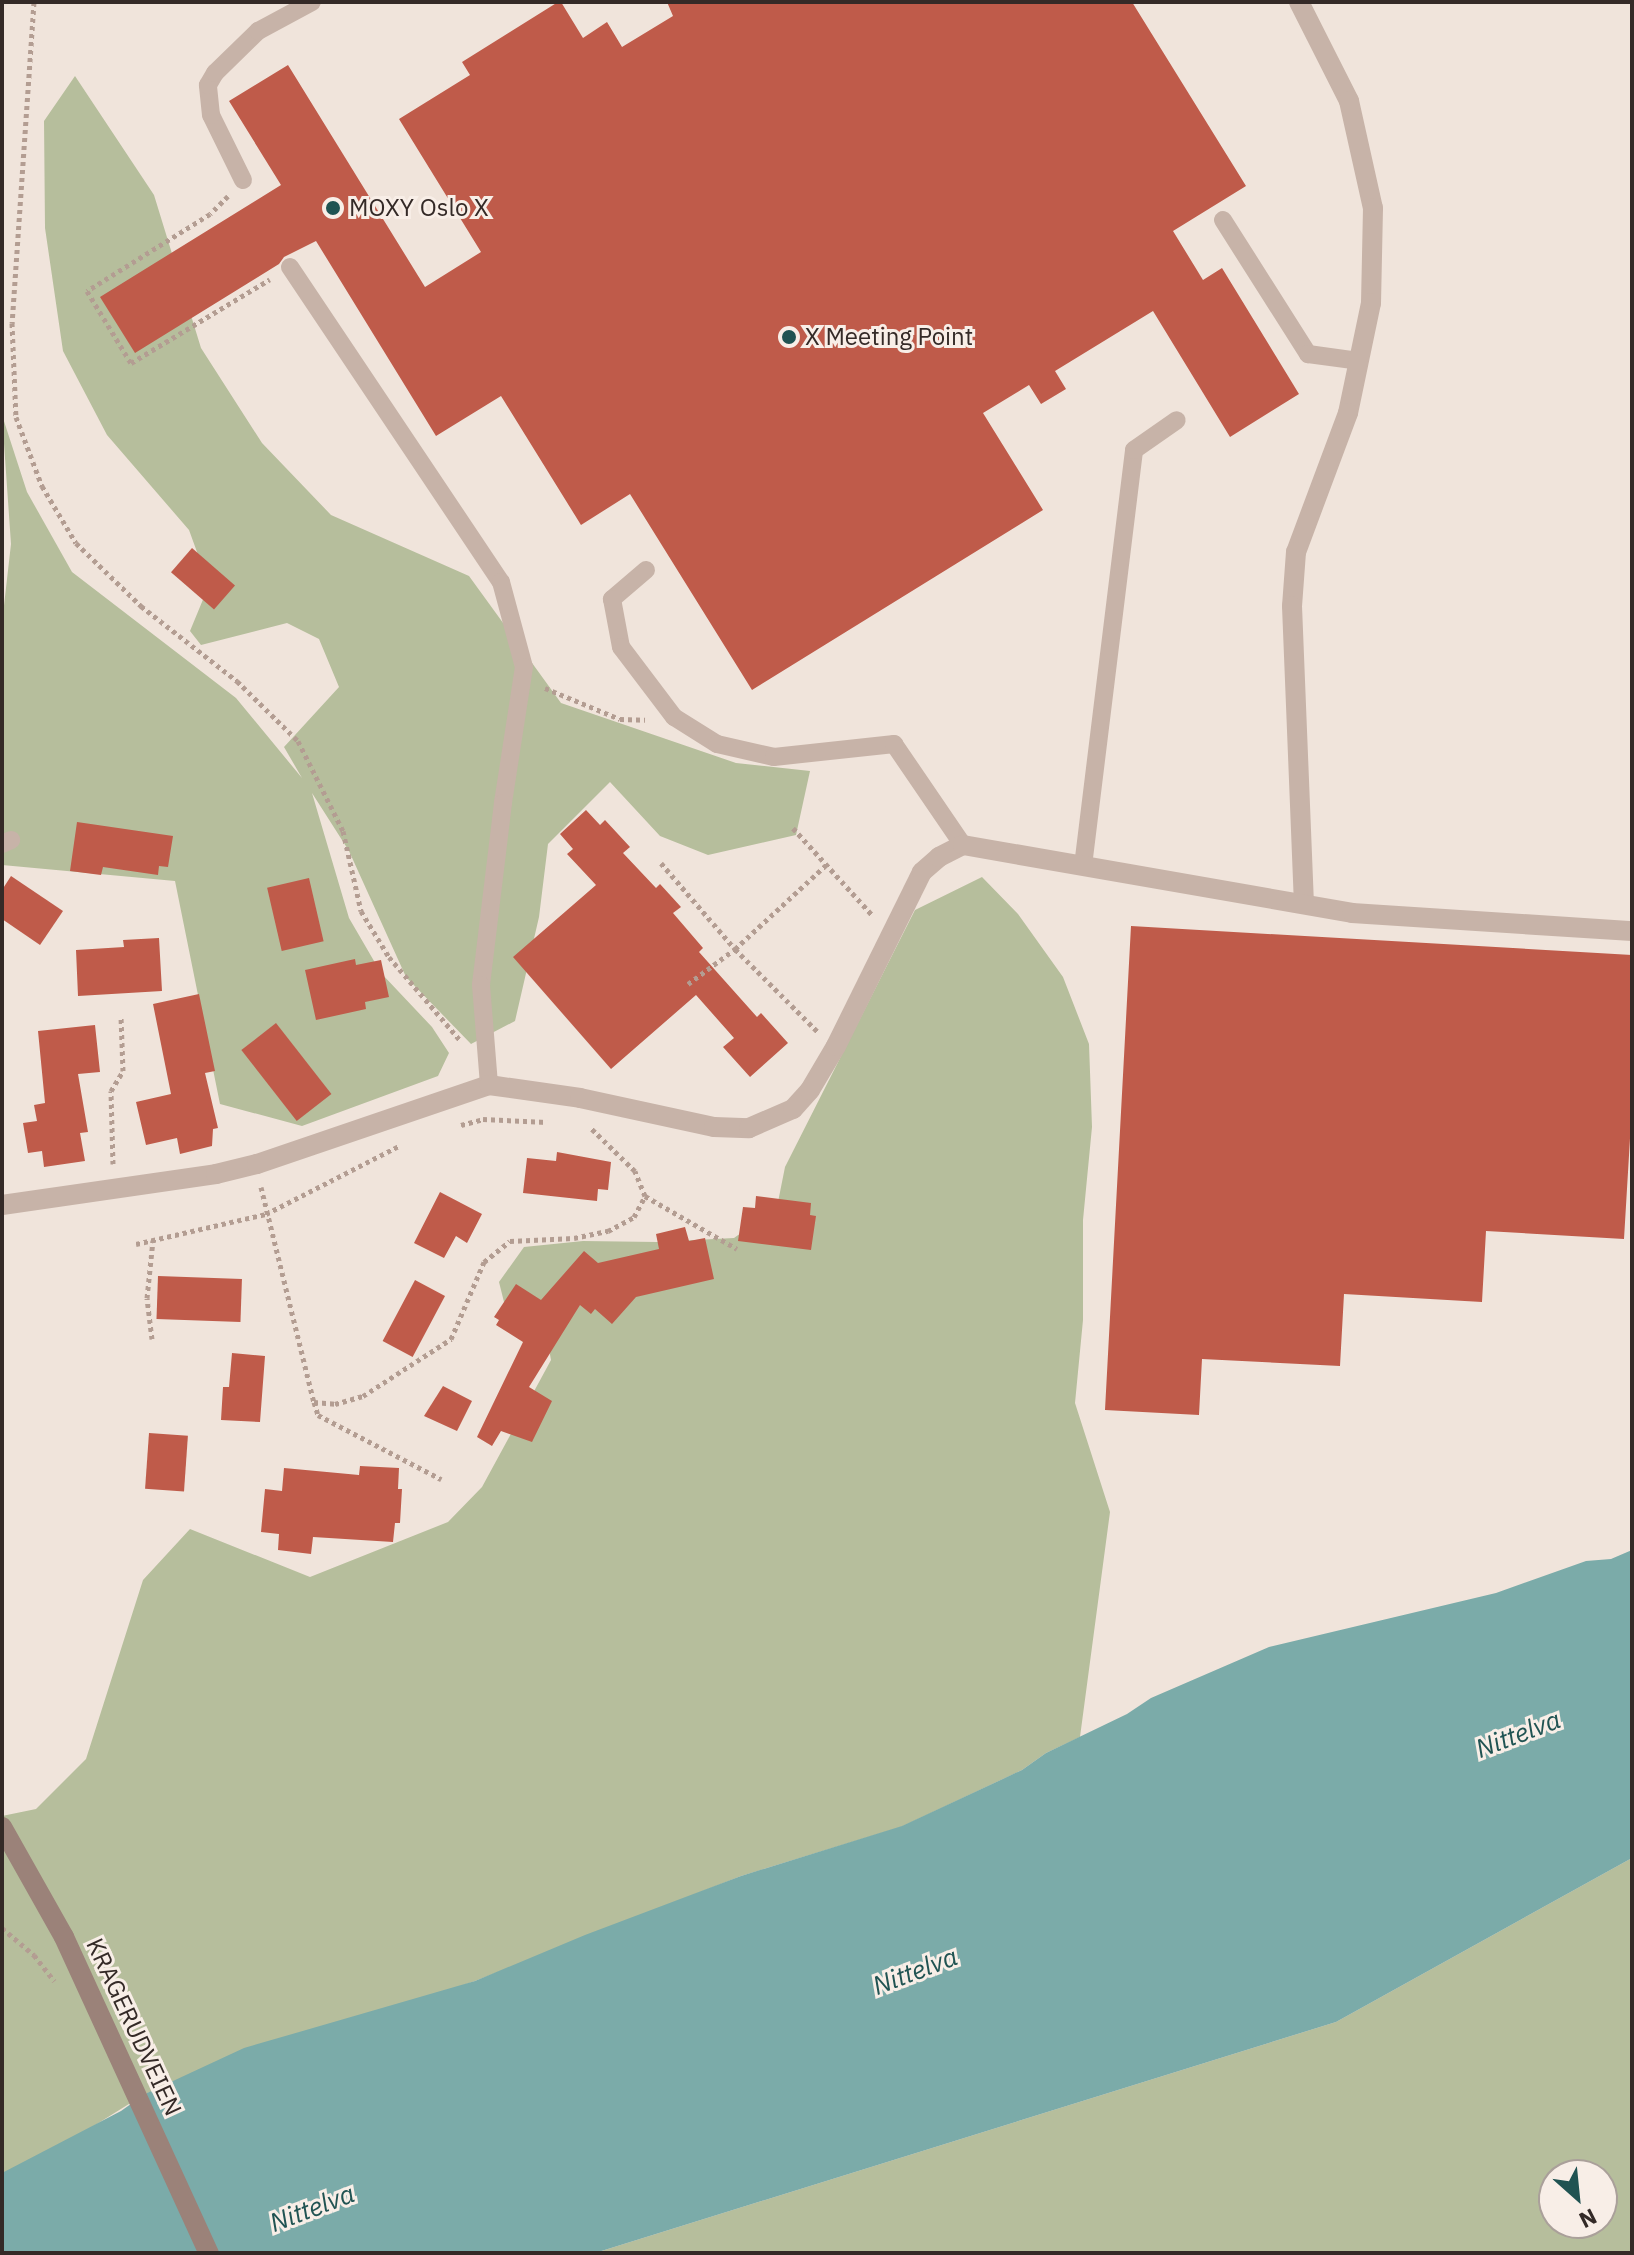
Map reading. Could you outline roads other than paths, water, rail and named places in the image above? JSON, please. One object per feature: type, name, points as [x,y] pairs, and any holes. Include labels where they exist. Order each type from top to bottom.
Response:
[{"type":"main road","name":"KRAGERUDVEIEN","points":[[2,1827],[64,1937],[209,2253]]},
{"type":"street","points":[[1299,2],[1349,101],[1373,208],[1371,303],[1348,413],[1296,552],[1292,606],[1304,904]]},
{"type":"street","points":[[3,1200],[114,1189],[216,1174],[257,1164],[489,1085],[580,1098],[714,1127],[749,1128],[793,1109],[810,1090],[836,1046],[922,872],[939,857],[963,845],[1352,913],[1632,931]]},
{"type":"lane","points":[[243,180],[211,115],[208,85],[215,73],[258,31],[312,2]]},
{"type":"lane","points":[[1223,220],[1308,354],[1359,361]]},
{"type":"lane","points":[[290,267],[501,582],[524,667],[481,985],[489,1085]]},
{"type":"lane","points":[[1083,866],[1134,450],[1177,420]]},
{"type":"lane","points":[[646,570],[612,599],[621,647],[674,717],[717,744],[774,757],[894,744],[963,845]]},
{"type":"water","name":"Nittelva","points":[[1632,1550],[1632,1858],[1336,2022],[595,2253],[2,2253],[2,2173],[121,2111],[145,2094],[244,2048],[475,1981],[741,1876],[902,1826],[1022,1770],[1046,1753],[1127,1714],[1151,1698],[1269,1647],[1496,1593],[1586,1561],[1611,1559]]},
{"type":"place","name":"MOXY Oslo X","points":[[333,208]]},
{"type":"place","name":"X Meeting Point","points":[[789,337]]}]
